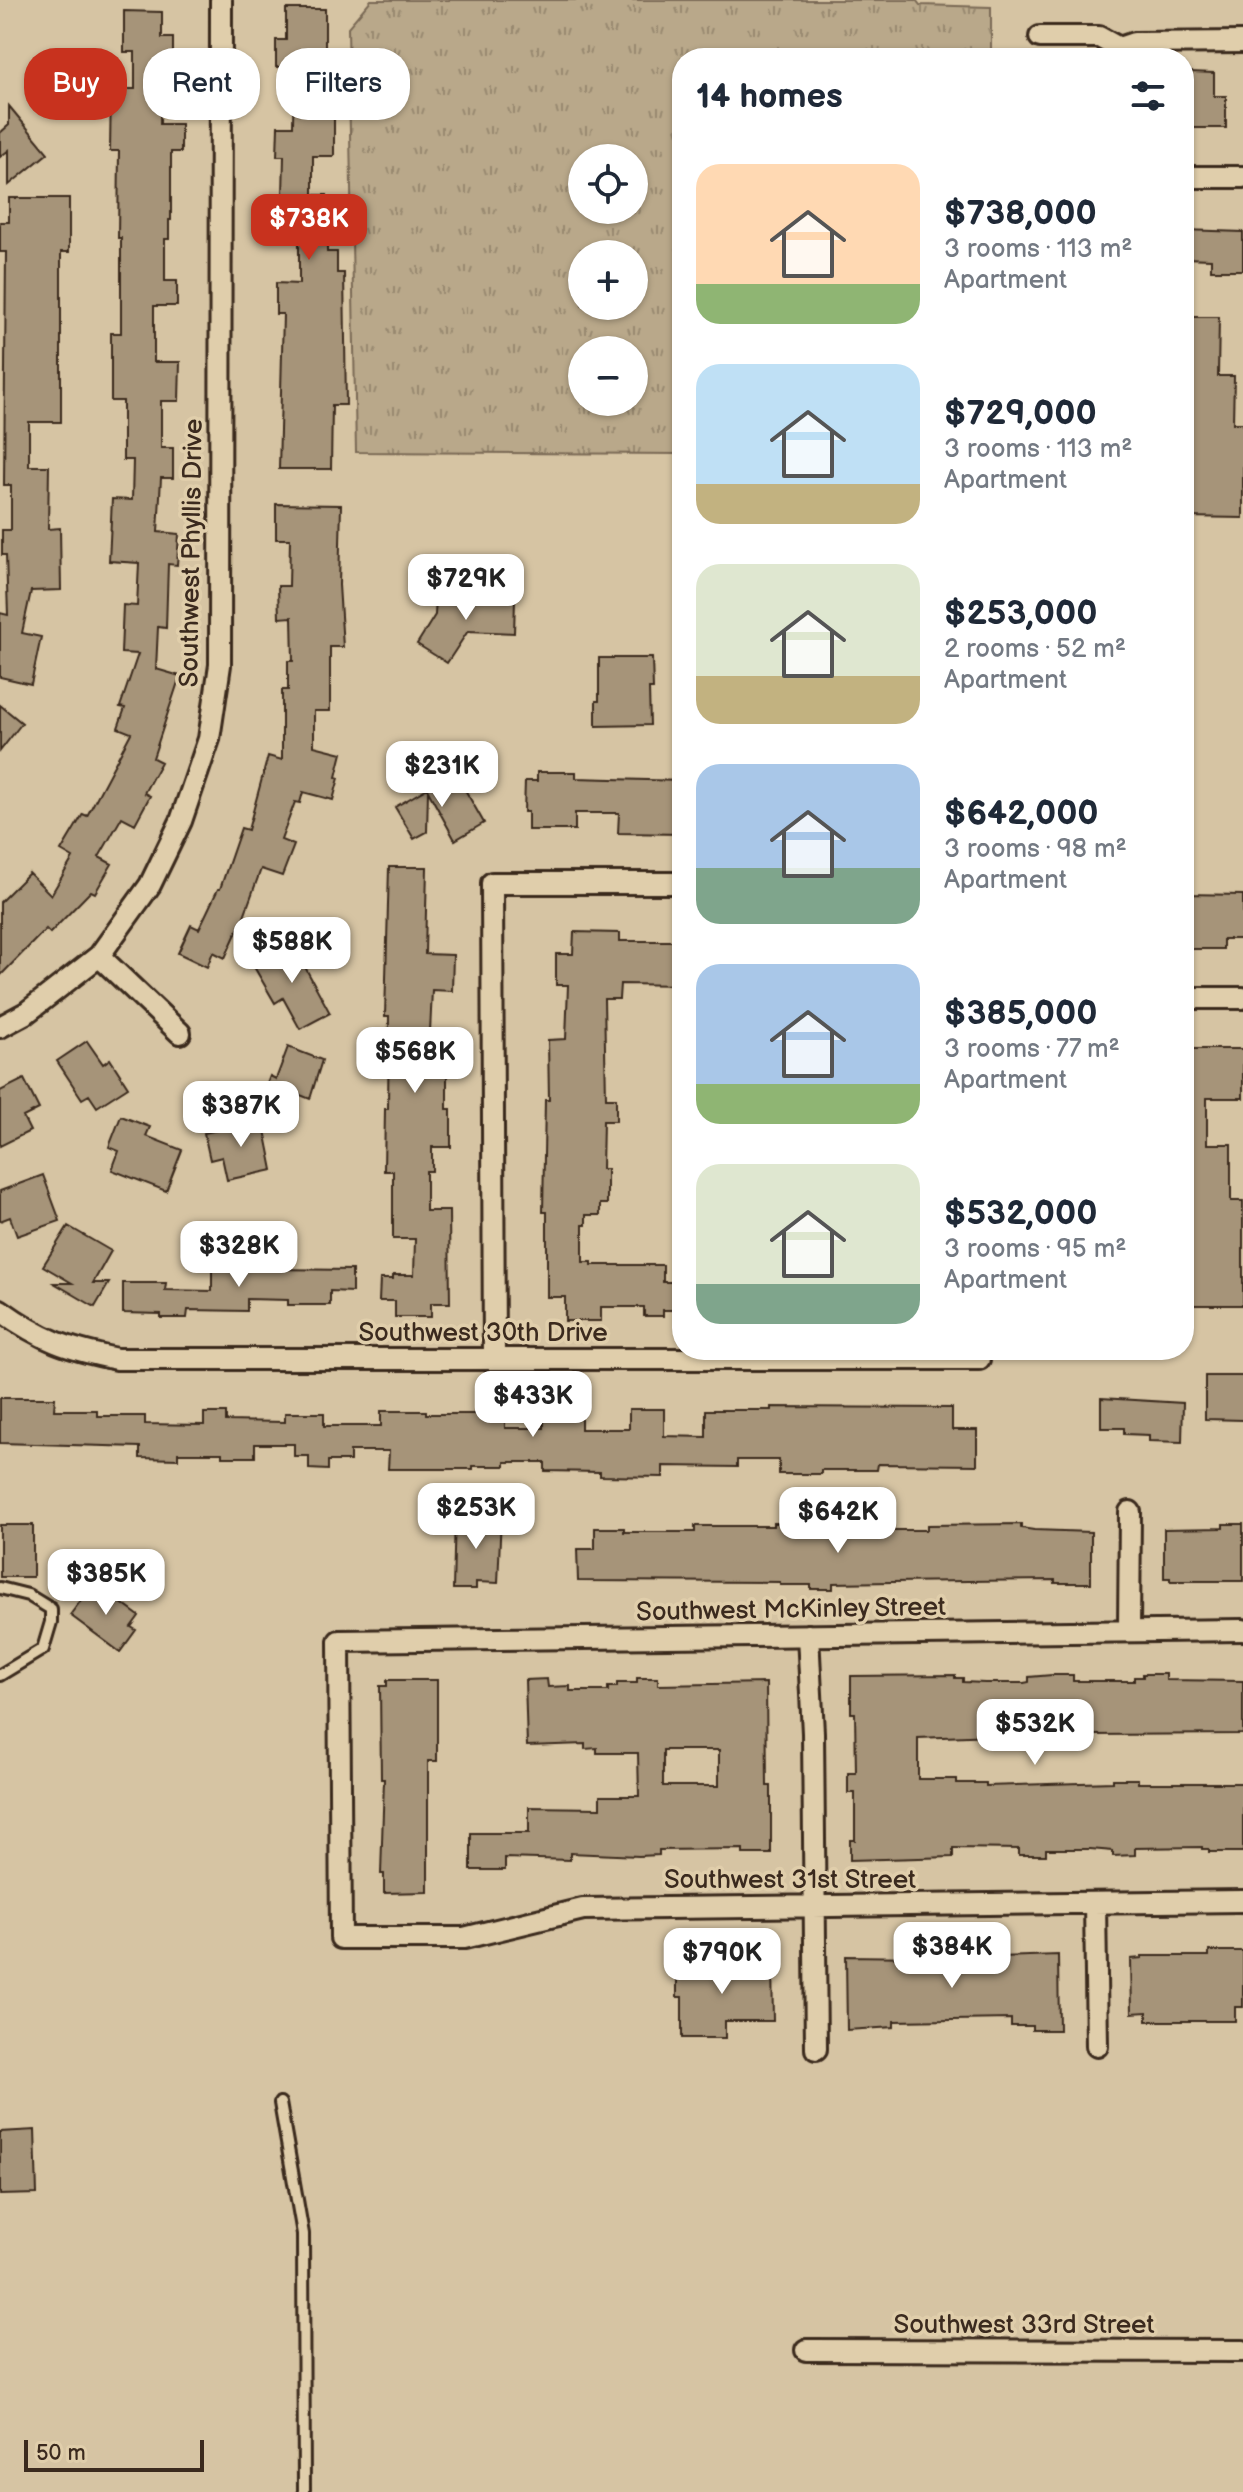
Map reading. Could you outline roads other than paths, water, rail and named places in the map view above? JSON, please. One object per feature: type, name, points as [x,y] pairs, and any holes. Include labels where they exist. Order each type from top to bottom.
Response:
[{"type":"street","name":"Southwest Phyllis Drive","points":[[0,1027],[26,1013],[99,956],[150,885],[181,821],[209,739],[220,665],[221,0]]},
{"type":"street","points":[[1040,37],[1099,37],[1111,48]]},
{"type":"street","points":[[1126,48],[1134,43],[1243,42]]},
{"type":"street","points":[[1194,177],[1243,177]]},
{"type":"street","points":[[494,1359],[492,883],[672,883]]},
{"type":"street","points":[[99,956],[180,1033]]},
{"type":"street","points":[[1194,998],[1243,998]]},
{"type":"street","name":"Southwest 30th Drive","points":[[0,1310],[29,1331],[57,1345],[117,1359],[672,1356]]},
{"type":"street","points":[[1129,1630],[1130,1512]]},
{"type":"street","name":"Southwest McKinley Street","points":[[341,1938],[339,1641],[1243,1630]]},
{"type":"street","points":[[808,1635],[813,1733],[816,2049]]},
{"type":"street","name":"Southwest 31st Street","points":[[341,1938],[464,1938],[583,1909],[1243,1901]]},
{"type":"street","points":[[1095,1903],[1097,2046]]},
{"type":"street","name":"Southwest 33rd Street","points":[[806,2350],[1243,2351]]},
{"type":"lane","points":[[0,1588],[40,1601],[51,1609],[51,1622],[43,1649],[0,1675]]},
{"type":"lane","points":[[280,2103],[303,2234],[304,2492]]}]
